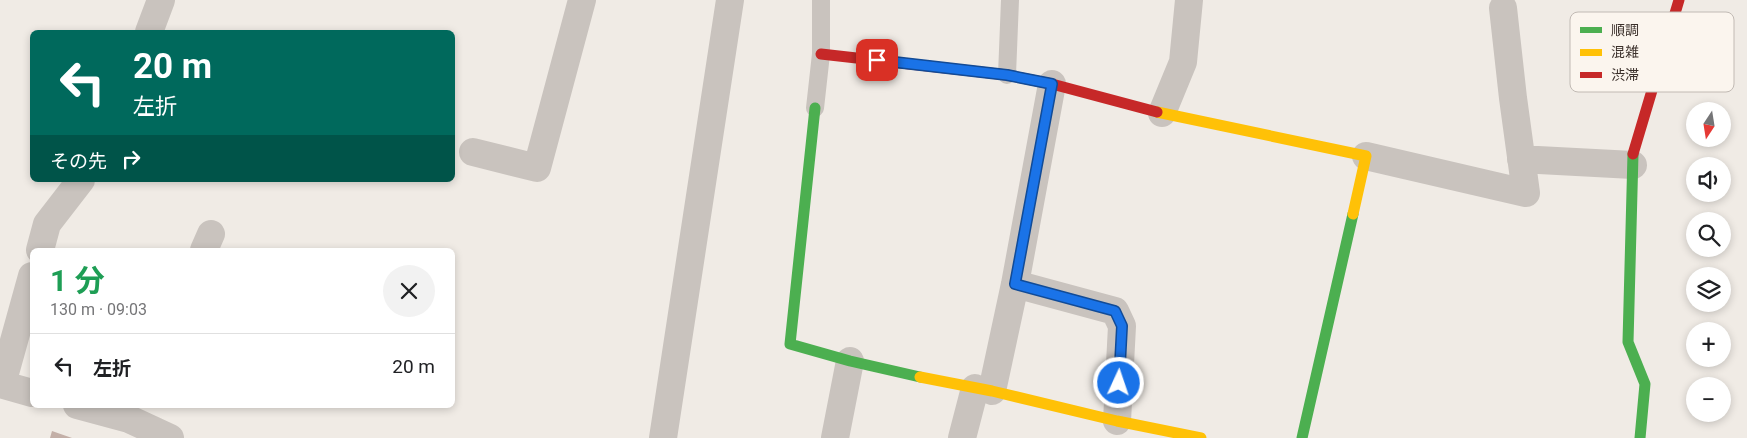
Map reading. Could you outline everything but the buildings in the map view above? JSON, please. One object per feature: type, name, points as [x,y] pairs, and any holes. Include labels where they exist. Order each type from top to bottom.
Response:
[{"type":"street","points":[[150,30],[161,0]]},
{"type":"street","points":[[473,152],[537,168],[582,0]]},
{"type":"street","points":[[663,438],[730,0]]},
{"type":"street","points":[[1162,113],[1184,62],[1189,0]]},
{"type":"street","points":[[1675,12],[1679,0]]},
{"type":"street","points":[[821,54],[1007,75],[1052,84],[1162,113],[1366,156],[1526,193],[1503,8]]},
{"type":"street","points":[[962,438],[984,390],[1015,284],[1052,84]]},
{"type":"street","points":[[1640,438],[1645,384],[1628,342],[1633,153],[1651,92]]},
{"type":"street","points":[[816,108],[790,344],[850,361],[932,380],[1201,438]]},
{"type":"street","points":[[1302,438],[1366,156]]},
{"type":"street","points":[[1521,159],[1633,165]]},
{"type":"street","points":[[41,248],[47,224],[79,182]]},
{"type":"street","points":[[30,283],[1,384],[30,392]]},
{"type":"street","points":[[1015,284],[1115,311],[1122,326],[1117,421]]},
{"type":"street","points":[[835,438],[850,361]]},
{"type":"street","points":[[101,408],[132,412],[170,438]]},
{"type":"lane","points":[[816,108],[821,54],[821,0]]},
{"type":"lane","points":[[1007,75],[1010,0]]},
{"type":"traffic: fast","points":[[815,108],[790,344],[850,361],[920,377]]},
{"type":"traffic: fast","points":[[1633,154],[1628,342],[1645,384],[1640,438]]},
{"type":"traffic: fast","points":[[1302,438],[1353,214]]},
{"type":"traffic: slow","points":[[1157,112],[1366,156],[1353,214]]},
{"type":"traffic: slow","points":[[920,377],[992,391],[1117,421],[1201,438]]},
{"type":"traffic: jam","points":[[1675,12],[1679,0]]},
{"type":"traffic: jam","points":[[821,54],[1007,75],[1052,84],[1157,112]]},
{"type":"traffic: jam","points":[[1633,154],[1652,92]]},
{"type":"route","points":[[877,60],[1007,75],[1052,84],[1015,284],[1115,311],[1122,326],[1119,383]]}]
